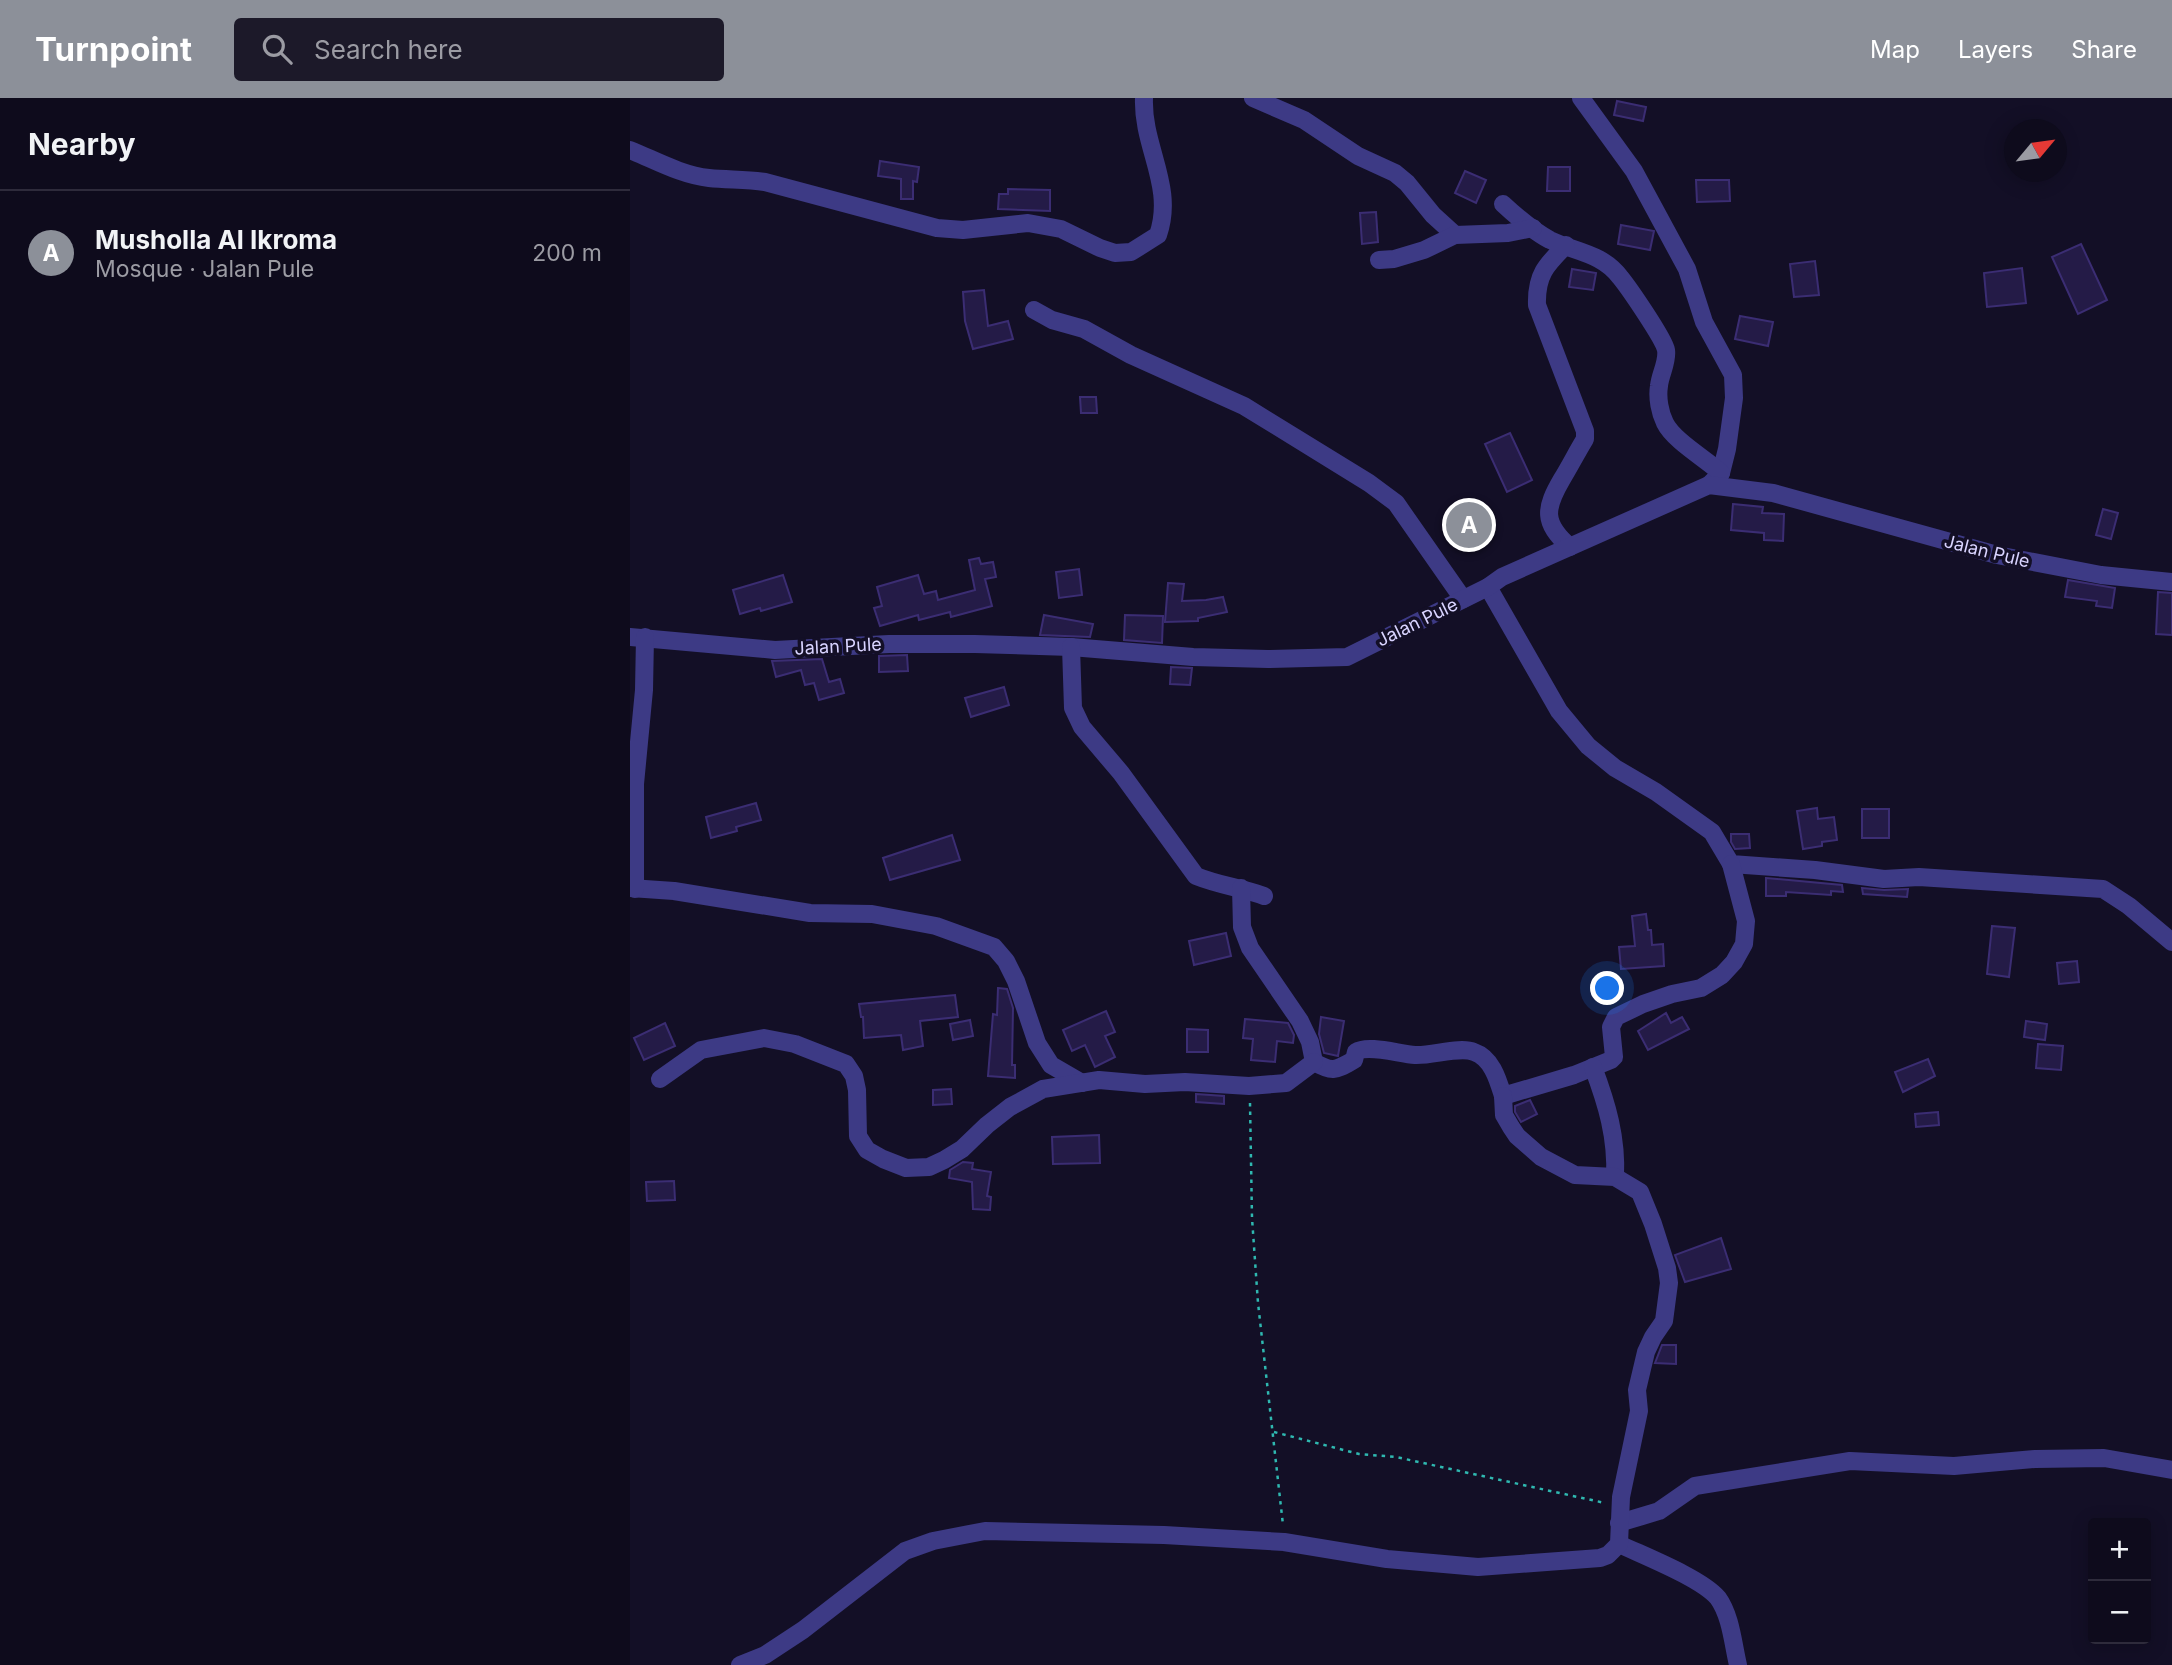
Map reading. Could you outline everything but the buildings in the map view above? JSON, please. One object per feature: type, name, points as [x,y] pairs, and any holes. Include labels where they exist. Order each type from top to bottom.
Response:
[{"type":"street","points":[[630,150],[682,172],[709,178],[741,178],[765,182],[937,228],[963,230],[1028,223],[1061,229],[1115,253],[1131,252],[1158,235],[1165,205],[1148,133],[1144,98]]},
{"type":"street","points":[[1253,98],[1304,120],[1358,156],[1395,173],[1408,183],[1433,215],[1455,235]]},
{"type":"street","points":[[1581,98],[1634,170],[1687,269],[1704,323],[1731,370],[1734,398],[1715,479]]},
{"type":"street","points":[[1503,204],[1550,240],[1596,255],[1622,279],[1660,336],[1666,350],[1659,386],[1660,409],[1665,424],[1715,479]]},
{"type":"street","points":[[1378,260],[1394,259],[1424,250],[1455,235],[1508,233],[1533,228]]},
{"type":"street","points":[[1566,245],[1544,267],[1537,305],[1585,431],[1585,439],[1548,507],[1550,520],[1558,536],[1570,547]]},
{"type":"street","points":[[1034,310],[1052,320],[1084,329],[1131,355],[1244,406],[1369,483],[1396,503],[1463,599]]},
{"type":"street","name":"Jalan Pule","points":[[637,637],[775,650],[889,644],[1071,647],[1194,657],[1347,657],[1488,587],[1502,577],[1715,479],[1997,555],[2101,575],[2172,582]]},
{"type":"street","points":[[1488,587],[1559,711],[1588,746],[1615,768],[1656,792],[1712,832],[1731,864],[1746,921],[1744,944],[1734,962],[1722,975],[1701,988],[1672,994],[1616,1017],[1611,1027],[1614,1057],[1593,1068],[1503,1096]]},
{"type":"street","points":[[637,637],[644,690],[635,783],[632,888],[674,891],[810,913],[872,914],[936,926],[994,947],[1006,961],[1016,981],[1034,1034],[1051,1065],[1082,1083]]},
{"type":"street","points":[[1071,647],[1073,708],[1082,727],[1121,773],[1196,876],[1264,896]]},
{"type":"street","points":[[1731,864],[1815,870],[1884,879],[1919,877],[2103,889],[2129,906],[2172,942]]},
{"type":"street","points":[[1241,888],[1242,927],[1270,979],[1300,1021],[1310,1042],[1314,1062]]},
{"type":"street","points":[[660,1079],[701,1050],[764,1038],[795,1044],[846,1064],[854,1076],[858,1090],[858,1136],[867,1150],[906,1168],[929,1167],[944,1160],[962,1149],[986,1125],[1010,1107],[1043,1089],[1099,1080],[1145,1084],[1185,1082],[1249,1086],[1286,1083],[1314,1062]]},
{"type":"street","points":[[740,1665],[766,1660],[856,1591],[879,1569],[905,1552],[933,1541],[985,1531],[1164,1535],[1284,1542],[1387,1559],[1478,1567],[1600,1558],[1608,1555],[1619,1544],[1621,1497],[1639,1410],[1637,1390],[1646,1352],[1664,1321],[1669,1283],[1653,1224],[1640,1192],[1615,1177],[1575,1175],[1541,1157],[1511,1127],[1491,1066],[1472,1050],[1426,1056],[1400,1055],[1368,1048],[1356,1052],[1354,1060],[1341,1068],[1331,1070],[1314,1062]]},
{"type":"street","points":[[1593,1068],[1605,1099],[1614,1136],[1615,1177]]},
{"type":"street","points":[[1621,1516],[1659,1511],[1695,1486],[1850,1461],[1954,1466],[2035,1459],[2104,1458],[2172,1470]]},
{"type":"street","points":[[1619,1544],[1679,1571],[1717,1598],[1727,1615],[1738,1665]]},
{"type":"path","points":[[1249,1086],[1258,1303],[1284,1542]]},
{"type":"path","points":[[1274,1432],[1359,1454],[1396,1457],[1610,1504],[1621,1516]]},
{"type":"place","name":"Musholla Al Ikroma","points":[[1469,525]]}]
